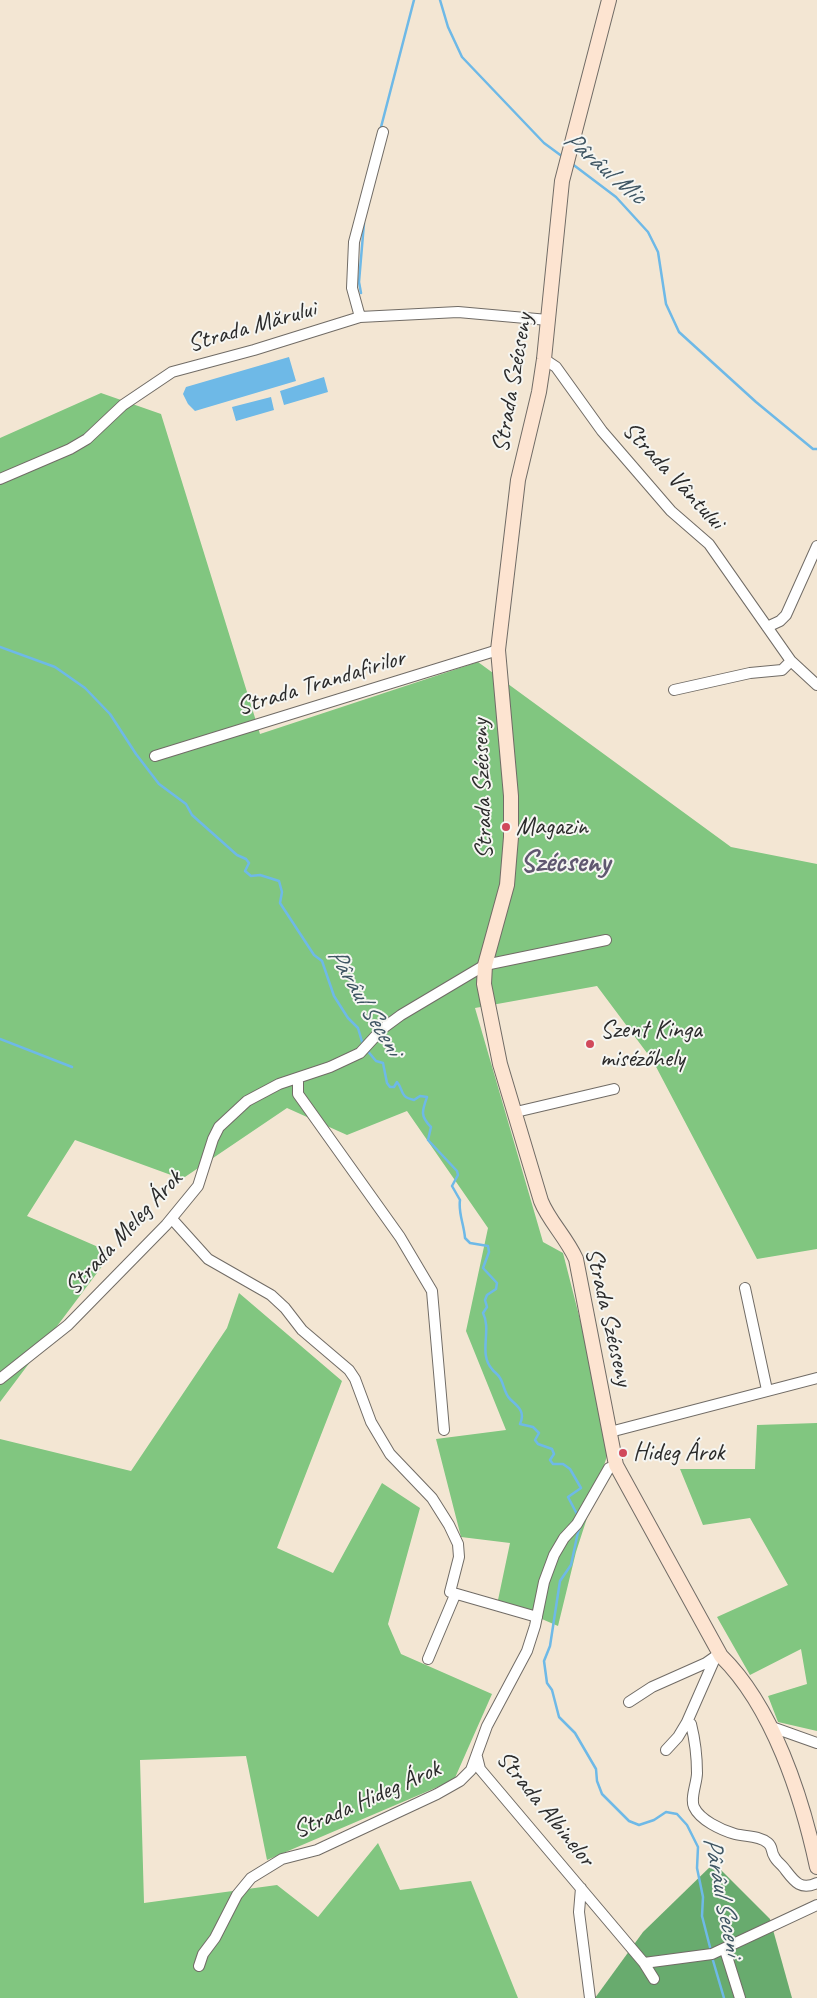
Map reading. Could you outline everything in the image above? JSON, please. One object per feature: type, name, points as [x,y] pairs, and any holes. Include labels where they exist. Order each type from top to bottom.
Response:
[{"type":"street","name":"Strada Szécseny","points":[[609,0],[562,180],[544,359],[539,392],[518,480],[498,650],[511,796],[511,837],[507,885],[485,965],[485,994],[500,1064],[543,1206],[565,1237],[576,1259],[616,1465],[718,1656],[736,1670],[769,1726],[792,1777],[811,1838],[817,1867]]},
{"type":"street","points":[[360,317],[352,288],[354,242],[383,132]]},
{"type":"street","name":"Strada Mărului","points":[[0,479],[52,457],[87,439],[123,405],[172,372],[254,350],[360,317],[458,312],[548,320]]},
{"type":"street","name":"Strada Vântului","points":[[544,359],[556,367],[602,431],[671,511],[709,544],[791,661],[817,685]]},
{"type":"street","points":[[767,627],[780,621],[786,614],[817,546]]},
{"type":"street","name":"Strada Trandafirilor","points":[[155,756],[498,650]]},
{"type":"street","points":[[674,690],[750,673],[782,670],[791,661]]},
{"type":"street","name":"Strada Meleg Árok","points":[[0,1379],[68,1325],[172,1219],[198,1186],[213,1139],[226,1118],[247,1101],[279,1084],[344,1061],[365,1048],[382,1029],[400,1015],[485,965],[606,940]]},
{"type":"street","points":[[298,1078],[298,1094],[400,1237],[432,1291],[444,1430]]},
{"type":"street","points":[[516,1112],[614,1089]]},
{"type":"street","points":[[172,1219],[191,1242],[215,1264],[271,1295],[285,1308],[302,1330],[349,1370],[355,1380],[371,1422],[390,1454],[432,1498],[450,1525],[458,1544],[459,1557],[450,1592],[455,1595],[537,1617]]},
{"type":"street","points":[[745,1288],[768,1390]]},
{"type":"street","points":[[610,1432],[817,1378]]},
{"type":"street","name":"Strada Hideg Árok","points":[[199,1966],[203,1954],[215,1938],[237,1895],[251,1878],[282,1859],[317,1850],[437,1794],[460,1782],[471,1770],[487,1726],[527,1651],[537,1617],[544,1582],[554,1555],[564,1538],[580,1519],[609,1468],[616,1465]]},
{"type":"street","points":[[428,1659],[455,1595]]},
{"type":"street","points":[[629,1702],[652,1686],[718,1656]]},
{"type":"street","points":[[666,1750],[678,1737],[687,1722],[718,1656]]},
{"type":"street","points":[[687,1722],[691,1724],[696,1750],[697,1772],[692,1801],[697,1813],[711,1824],[734,1834],[753,1836],[768,1843],[771,1846],[772,1855],[800,1886],[808,1887],[817,1883]]},
{"type":"street","points":[[769,1726],[817,1744]]},
{"type":"street","name":"Strada Albinelor","points":[[477,1757],[480,1769],[644,1963],[654,1978]]},
{"type":"street","name":"Strada Albinelor","points":[[581,1888],[578,1912],[590,1998]]},
{"type":"street","points":[[644,1963],[712,1954],[725,1950],[817,1905]]},
{"type":"street","points":[[725,1950],[740,1998]]},
{"type":"green space","points":[[101,393],[161,414],[260,734],[478,662],[731,847],[817,864],[817,1249],[757,1259],[653,1061],[597,986],[475,1008],[543,1242],[563,1253],[588,1351],[608,1453],[576,1552],[558,1626],[498,1600],[510,1543],[461,1537],[436,1439],[506,1430],[466,1331],[488,1228],[407,1111],[347,1135],[287,1108],[182,1179],[75,1140],[27,1216],[112,1253],[0,1402],[0,438]]},
{"type":"green space","points":[[239,1293],[342,1381],[277,1548],[333,1573],[382,1483],[420,1508],[388,1624],[401,1654],[492,1694],[454,1780],[267,1860],[246,1756],[140,1760],[144,1903],[277,1885],[318,1917],[378,1843],[400,1890],[471,1881],[518,1998],[0,1998],[0,1439],[131,1471],[227,1328]]},
{"type":"green space","points":[[817,1423],[817,1731],[778,1722],[768,1696],[807,1684],[801,1649],[750,1675],[717,1617],[788,1585],[750,1518],[703,1525],[680,1469],[755,1469],[757,1425]]},
{"type":"green space","points":[[714,1863],[770,1919],[792,1998],[595,1998],[643,1932]]},
{"type":"water","points":[[289,357],[296,381],[195,411],[188,404],[183,394],[186,387]]},
{"type":"water","points":[[324,377],[328,392],[284,405],[280,391]]},
{"type":"water","points":[[271,397],[274,410],[236,421],[232,407]]},
{"type":"waterway","points":[[380,131],[414,0]]},
{"type":"waterway","name":"Pârâul Mic","points":[[440,0],[448,27],[462,57],[544,143],[563,157]]},
{"type":"waterway","name":"Pârâul Mic","points":[[571,163],[616,197],[648,232],[658,252],[666,304],[679,332],[756,402],[813,449],[817,449]]},
{"type":"waterway","points":[[361,293],[359,282],[364,223]]},
{"type":"waterway","name":"Pârâul Seceni","points":[[0,647],[55,667],[85,688],[110,714],[136,754],[159,784],[186,804],[192,815],[237,855],[246,859],[249,863],[245,871],[251,876],[260,875],[279,881],[282,892],[280,903],[314,955],[322,961],[334,996],[348,1018],[358,1028],[363,1045]]},
{"type":"waterway","points":[[0,1039],[72,1067]]},
{"type":"waterway","name":"Pârâul Seceni","points":[[366,1049],[376,1061],[383,1063],[387,1083],[390,1087],[394,1087],[397,1082],[404,1095],[409,1099],[414,1100],[420,1096],[427,1097],[423,1113],[425,1120],[431,1127],[428,1140],[457,1171],[458,1175],[452,1186],[460,1200],[465,1238],[470,1243],[488,1246],[489,1252],[483,1268],[497,1283],[496,1289],[487,1295],[485,1300],[487,1307],[483,1313],[486,1327],[485,1349],[488,1363],[501,1380],[508,1397],[520,1409],[522,1416],[520,1424],[533,1427],[539,1433],[535,1440],[538,1444],[552,1449],[554,1454],[550,1460],[553,1464],[563,1464],[570,1469],[581,1488],[568,1497],[578,1516]]},
{"type":"waterway","name":"Pârâul Seceni","points":[[583,1521],[578,1532],[571,1565],[560,1581],[550,1646],[544,1661],[547,1683],[552,1690],[559,1717],[575,1733],[596,1769],[597,1781],[602,1794],[629,1821],[639,1825],[654,1820],[666,1812],[677,1814],[687,1825],[698,1847],[697,1868],[703,1897],[702,1916],[711,1951]]},
{"type":"waterway","name":"Pârâul Seceni","points":[[712,1957],[724,1998]]},
{"type":"place","name":"Magazin","points":[[506,827]]},
{"type":"place","name":"Szent Kinga misézőhely","points":[[590,1044]]},
{"type":"place","name":"Hideg Árok","points":[[623,1453]]},
{"type":"district","name":"Szécseny","points":[[565,863]]}]
